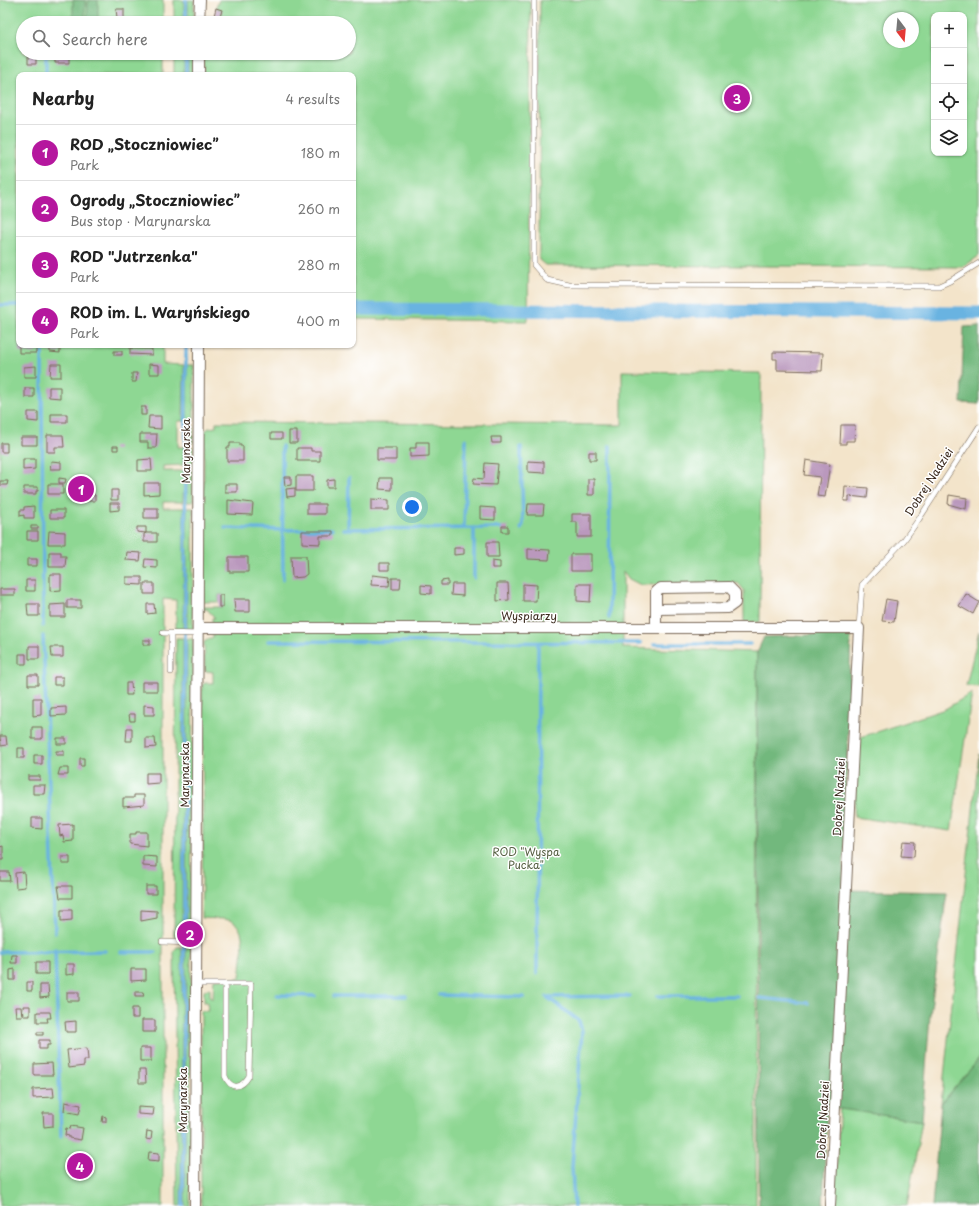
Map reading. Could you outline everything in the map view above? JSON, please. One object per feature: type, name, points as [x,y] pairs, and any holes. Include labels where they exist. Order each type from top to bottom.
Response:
[{"type":"street","points":[[200,0],[200,16]]},
{"type":"street","points":[[199,60],[199,72]]},
{"type":"street","name":"Marynarska","points":[[195,1206],[195,984],[192,943],[199,348]]},
{"type":"street","points":[[656,609],[728,608],[735,603],[735,593],[729,588],[662,588],[654,591],[656,622]]},
{"type":"street","name":"Wyspiarzy","points":[[196,632],[860,628]]},
{"type":"street","name":"Dobrej Nadziei","points":[[830,1206],[860,628]]},
{"type":"lane","points":[[534,0],[534,264],[548,280],[569,285],[939,286],[979,263]]},
{"type":"lane","name":"Dobrej Nadziei","points":[[860,628],[862,585],[904,540],[919,520],[979,427]]},
{"type":"lane","points":[[163,632],[173,634],[196,632]]},
{"type":"lane","points":[[171,672],[173,634]]},
{"type":"lane","points":[[162,942],[192,943]]},
{"type":"lane","points":[[195,984],[225,984],[251,984],[249,1076],[245,1083],[240,1086],[233,1086],[228,1083],[225,1076],[225,984]]},
{"type":"green space","points":[[0,0],[163,0],[163,16],[16,16],[16,60],[163,60],[163,72],[16,72],[16,348],[163,348],[163,364],[184,365],[183,421],[178,421],[178,447],[184,447],[183,465],[163,466],[163,471],[184,471],[183,502],[163,502],[163,508],[184,508],[183,630],[176,629],[176,600],[163,599],[163,1206],[0,1206]]},
{"type":"green space","points":[[73,0],[85,0],[85,16],[73,16]]},
{"type":"green space","points":[[88,0],[98,0],[98,16],[87,16]]},
{"type":"green space","points":[[174,0],[184,0],[184,16],[174,16]]},
{"type":"green space","points":[[188,0],[194,0],[194,16],[188,16]]},
{"type":"green space","points":[[219,0],[529,0],[531,5],[528,321],[356,319],[356,72],[204,72],[204,60],[356,60],[356,16],[220,16],[222,10],[216,8]]},
{"type":"green space","points":[[540,0],[979,0],[979,256],[963,267],[545,265],[539,260]]},
{"type":"green space","points":[[174,60],[184,60],[184,72],[174,72]]},
{"type":"green space","points":[[188,60],[194,60],[194,72],[188,72]]},
{"type":"green space","points":[[979,326],[979,404],[961,403],[964,327]]},
{"type":"green space","points":[[187,365],[194,365],[194,421],[187,421]]},
{"type":"green space","name":"ROD \"Wyspa Pucka\"","points":[[622,371],[761,373],[760,622],[744,622],[744,590],[738,583],[641,585],[629,579],[623,571],[623,648],[757,652],[756,1206],[201,1206],[201,1011],[208,1011],[207,1002],[204,1002],[204,991],[210,988],[210,998],[213,998],[214,979],[240,978],[243,945],[240,929],[236,924],[226,919],[201,918],[203,846],[202,685],[205,683],[213,683],[213,672],[205,671],[204,642],[213,637],[212,618],[215,618],[207,609],[203,610],[203,607],[223,607],[223,595],[219,595],[219,602],[203,602],[204,432],[209,428],[216,427],[216,422],[622,425]]},
{"type":"green space","points":[[194,426],[193,443],[187,443],[187,427]]},
{"type":"green space","points":[[187,447],[193,447],[193,466],[187,465]]},
{"type":"green space","points":[[193,470],[193,502],[187,502],[187,471]]},
{"type":"green space","points":[[187,508],[193,508],[193,630],[187,629]]},
{"type":"green space","points":[[979,631],[979,687],[966,686]]},
{"type":"green space","points":[[851,633],[843,890],[947,892],[930,1015],[922,1121],[827,1107],[823,1206],[759,1206],[757,652],[764,637]]},
{"type":"green space","points":[[176,638],[183,638],[182,939],[176,938],[174,935]]},
{"type":"green space","points":[[187,639],[193,639],[191,940],[186,939]]},
{"type":"green space","points":[[972,693],[951,831],[854,817],[858,738],[945,709]]},
{"type":"green space","points":[[979,754],[979,1059],[941,1104]]},
{"type":"green space","points":[[177,947],[181,947],[182,955],[181,1206],[177,1206],[174,951]]},
{"type":"green space","points":[[186,947],[191,947],[190,1206],[185,1206]]},
{"type":"green space","points":[[979,1059],[979,1206],[932,1206],[941,1104]]},
{"type":"green space","points":[[840,1107],[922,1121],[907,1206],[834,1206]]},
{"type":"building","points":[[216,8],[222,10],[220,16],[214,16]]},
{"type":"building","points":[[116,9],[124,9],[124,16],[117,16]]},
{"type":"building","points":[[28,60],[36,60],[36,64],[28,64]]},
{"type":"building","points":[[55,60],[69,60],[69,63],[55,63]]},
{"type":"building","points":[[19,348],[36,348],[36,353],[19,353]]},
{"type":"building","points":[[50,348],[60,348],[60,353],[50,352]]},
{"type":"building","points":[[130,348],[152,349],[152,355],[130,354]]},
{"type":"building","points":[[114,351],[122,351],[122,355],[114,355]]},
{"type":"building","points":[[773,352],[823,353],[822,371],[777,370],[777,359],[773,359]]},
{"type":"building","points":[[51,364],[61,364],[61,377],[50,377]]},
{"type":"building","points":[[149,364],[159,365],[159,374],[149,374]]},
{"type":"building","points":[[36,366],[36,377],[24,377],[24,367]]},
{"type":"building","points":[[132,373],[137,373],[136,382],[132,382]]},
{"type":"building","points":[[49,387],[60,387],[60,398],[49,397]]},
{"type":"building","points":[[25,388],[34,388],[34,397],[25,397]]},
{"type":"building","points":[[141,407],[146,407],[146,415],[141,415]]},
{"type":"building","points":[[28,412],[38,412],[38,422],[28,421]]},
{"type":"building","points":[[51,414],[67,414],[67,422],[51,422]]},
{"type":"building","points":[[149,416],[161,416],[161,429],[148,428]]},
{"type":"building","points":[[841,425],[855,425],[854,441],[846,441],[846,444],[840,444]]},
{"type":"building","points":[[289,431],[297,431],[297,443],[289,443]]},
{"type":"building","points":[[271,433],[282,433],[282,439],[271,439]]},
{"type":"building","points":[[140,434],[157,434],[156,448],[148,448],[148,442],[140,442]]},
{"type":"building","points":[[47,435],[63,435],[64,447],[55,447],[55,452],[47,452]]},
{"type":"building","points":[[21,437],[37,437],[37,445],[21,445]]},
{"type":"building","points":[[491,437],[501,437],[501,443],[492,443]]},
{"type":"building","points":[[416,442],[429,442],[429,456],[410,457],[410,448],[416,448]]},
{"type":"building","points":[[1,443],[7,443],[7,452],[1,452]]},
{"type":"building","points":[[230,443],[240,443],[240,446],[243,446],[243,461],[227,461],[227,447],[230,447]]},
{"type":"building","points":[[113,446],[118,446],[118,450],[113,450]]},
{"type":"building","points":[[297,448],[311,448],[311,451],[320,451],[320,461],[297,461]]},
{"type":"building","points":[[377,448],[396,448],[396,460],[377,460]]},
{"type":"building","points":[[589,452],[596,452],[596,460],[589,460]]},
{"type":"building","points":[[23,459],[35,459],[35,469],[23,470]]},
{"type":"building","points":[[151,459],[152,471],[138,471],[138,460]]},
{"type":"building","points":[[806,460],[830,464],[825,497],[817,496],[820,477],[804,475]]},
{"type":"building","points":[[51,461],[61,462],[61,469],[50,469]]},
{"type":"building","points":[[528,461],[544,462],[544,473],[528,472]]},
{"type":"building","points":[[485,463],[498,464],[496,485],[473,484],[474,478],[484,479]]},
{"type":"building","points":[[296,476],[313,476],[313,491],[296,491]]},
{"type":"building","points":[[284,477],[291,477],[291,485],[285,486]]},
{"type":"building","points":[[59,478],[66,479],[65,483],[59,483]]},
{"type":"building","points":[[380,478],[392,478],[392,490],[379,489]]},
{"type":"building","points":[[334,479],[334,487],[327,487],[327,480]]},
{"type":"building","points":[[588,479],[594,479],[594,495],[588,495]]},
{"type":"building","points":[[0,481],[8,481],[7,485],[0,485]]},
{"type":"building","points":[[144,483],[159,483],[159,494],[144,495]]},
{"type":"building","points":[[48,484],[63,484],[63,494],[48,494]]},
{"type":"building","points":[[225,484],[237,484],[237,492],[225,492]]},
{"type":"building","points":[[845,486],[868,488],[867,498],[849,496],[849,501],[844,501]]},
{"type":"building","points":[[24,487],[38,487],[38,491],[36,491],[36,494],[24,494]]},
{"type":"building","points":[[295,488],[295,496],[287,497],[286,489]]},
{"type":"building","points":[[111,490],[118,490],[118,500],[111,500]]},
{"type":"building","points":[[84,495],[95,495],[95,501],[84,501]]},
{"type":"building","points":[[949,495],[967,498],[966,509],[948,504]]},
{"type":"building","points":[[371,499],[389,500],[389,510],[371,510]]},
{"type":"building","points":[[228,500],[253,503],[252,515],[228,514]]},
{"type":"building","points":[[110,503],[119,503],[119,510],[110,511]]},
{"type":"building","points":[[307,504],[325,504],[325,514],[307,514]]},
{"type":"building","points":[[528,504],[544,504],[543,515],[527,515]]},
{"type":"building","points":[[34,506],[34,518],[24,518],[24,515],[20,516],[20,510],[24,510],[24,507]]},
{"type":"building","points":[[480,507],[495,508],[495,520],[480,519]]},
{"type":"building","points":[[144,508],[158,508],[158,518],[144,518]]},
{"type":"building","points":[[50,510],[64,510],[64,518],[50,518]]},
{"type":"building","points":[[572,514],[591,514],[591,537],[577,537],[577,522],[572,522]]},
{"type":"building","points":[[31,526],[38,526],[38,529],[31,529]]},
{"type":"building","points":[[502,526],[508,526],[508,532],[502,532]]},
{"type":"building","points":[[137,527],[146,527],[146,533],[137,532]]},
{"type":"building","points":[[27,531],[38,531],[38,540],[27,540]]},
{"type":"building","points":[[49,531],[65,532],[65,544],[48,544]]},
{"type":"building","points":[[302,531],[333,531],[333,536],[320,536],[320,544],[302,543]]},
{"type":"building","points":[[157,533],[157,542],[144,542],[144,534]]},
{"type":"building","points":[[487,542],[498,542],[499,557],[487,557]]},
{"type":"building","points":[[454,548],[464,548],[464,554],[454,555]]},
{"type":"building","points":[[528,549],[550,550],[549,560],[528,559]]},
{"type":"building","points":[[49,552],[61,552],[61,556],[66,556],[65,567],[49,567]]},
{"type":"building","points":[[127,552],[141,553],[140,561],[126,560]]},
{"type":"building","points":[[571,554],[591,554],[591,571],[571,571]]},
{"type":"building","points":[[291,556],[306,556],[307,574],[303,577],[292,578]]},
{"type":"building","points":[[229,557],[248,557],[248,572],[229,572]]},
{"type":"building","points":[[27,559],[37,559],[37,566],[27,566]]},
{"type":"building","points":[[145,559],[157,560],[157,568],[144,567]]},
{"type":"building","points":[[492,561],[500,562],[500,568],[492,568]]},
{"type":"building","points":[[380,563],[389,563],[389,570],[380,570]]},
{"type":"building","points":[[50,574],[61,574],[61,590],[50,591]]},
{"type":"building","points":[[372,575],[390,577],[389,586],[371,585]]},
{"type":"building","points":[[126,577],[142,577],[142,585],[126,584]]},
{"type":"building","points":[[392,578],[401,578],[400,589],[392,589]]},
{"type":"building","points":[[26,580],[35,580],[35,591],[26,591]]},
{"type":"building","points":[[448,580],[448,585],[441,585],[441,581]]},
{"type":"building","points":[[144,583],[154,583],[154,594],[144,594]]},
{"type":"building","points":[[497,583],[508,583],[509,600],[497,601]]},
{"type":"building","points":[[452,584],[463,584],[463,596],[451,595]]},
{"type":"building","points":[[523,584],[537,585],[536,601],[523,601]]},
{"type":"building","points":[[577,584],[591,584],[590,602],[577,601]]},
{"type":"building","points":[[421,585],[431,586],[431,594],[421,593]]},
{"type":"building","points":[[0,589],[15,589],[15,595],[0,595]]},
{"type":"building","points":[[966,594],[979,602],[973,614],[959,606]]},
{"type":"building","points":[[219,595],[223,595],[223,607],[219,607]]},
{"type":"building","points":[[234,599],[250,599],[250,612],[235,612]]},
{"type":"building","points":[[886,599],[897,601],[894,622],[882,621]]},
{"type":"building","points":[[67,600],[81,600],[81,608],[67,608]]},
{"type":"building","points":[[27,604],[39,604],[39,616],[28,616]]},
{"type":"building","points":[[65,604],[65,617],[50,617],[50,605]]},
{"type":"building","points":[[147,604],[154,604],[155,613],[147,614]]},
{"type":"building","points":[[143,640],[150,640],[150,645],[143,645]]},
{"type":"building","points":[[29,646],[39,646],[39,659],[29,659]]},
{"type":"building","points":[[51,647],[63,647],[63,657],[52,657]]},
{"type":"building","points":[[19,654],[26,654],[26,664],[19,664]]},
{"type":"building","points":[[28,675],[38,675],[38,685],[28,685]]},
{"type":"building","points":[[54,677],[63,677],[63,685],[54,685]]},
{"type":"building","points":[[142,682],[157,682],[157,691],[142,691]]},
{"type":"building","points":[[126,683],[131,683],[132,695],[126,695]]},
{"type":"building","points":[[33,698],[41,698],[41,715],[33,716]]},
{"type":"building","points":[[144,705],[154,706],[154,715],[144,715]]},
{"type":"building","points":[[66,707],[66,715],[51,716],[51,708]]},
{"type":"building","points":[[129,714],[135,714],[135,721],[130,721]]},
{"type":"building","points":[[32,727],[42,727],[42,739],[32,739]]},
{"type":"building","points":[[127,728],[132,728],[132,741],[126,741]]},
{"type":"building","points":[[0,736],[6,736],[7,745],[1,746]]},
{"type":"building","points":[[57,738],[66,738],[66,744],[57,744]]},
{"type":"building","points":[[146,738],[155,738],[156,747],[146,748]]},
{"type":"building","points":[[18,748],[24,748],[24,758],[18,758]]},
{"type":"building","points":[[56,751],[64,751],[64,755],[56,755]]},
{"type":"building","points":[[34,755],[42,755],[42,764],[34,764]]},
{"type":"building","points":[[80,758],[84,758],[84,766],[80,766]]},
{"type":"building","points":[[60,768],[68,768],[68,775],[58,775]]},
{"type":"building","points":[[146,773],[159,773],[159,783],[146,784]]},
{"type":"building","points":[[28,776],[40,776],[40,780],[28,780]]},
{"type":"building","points":[[33,785],[45,785],[44,794],[33,794]]},
{"type":"building","points":[[134,795],[144,795],[144,805],[123,807],[123,798],[134,798]]},
{"type":"building","points":[[32,818],[42,818],[42,829],[32,828]]},
{"type":"building","points":[[73,824],[73,841],[64,842],[63,835],[60,836],[59,825]]},
{"type":"building","points":[[136,832],[147,832],[147,846],[130,844],[130,834],[136,834]]},
{"type":"building","points":[[903,841],[915,842],[914,857],[901,856]]},
{"type":"building","points":[[3,846],[3,860],[0,860],[0,847]]},
{"type":"building","points":[[143,856],[157,857],[157,867],[143,866]]},
{"type":"building","points":[[62,857],[70,857],[70,864],[62,864]]},
{"type":"building","points":[[0,872],[9,872],[10,881],[0,881]]},
{"type":"building","points":[[24,872],[25,887],[16,888],[15,873]]},
{"type":"building","points":[[58,886],[72,886],[72,898],[60,898]]},
{"type":"building","points":[[146,886],[156,886],[156,894],[146,894]]},
{"type":"building","points":[[61,910],[72,910],[72,920],[61,921]]},
{"type":"building","points":[[141,910],[157,911],[157,918],[141,921]]},
{"type":"building","points":[[12,955],[17,955],[17,963],[11,963]]},
{"type":"building","points":[[36,962],[48,962],[48,974],[36,974]]},
{"type":"building","points":[[66,964],[74,964],[74,974],[66,975]]},
{"type":"building","points":[[15,969],[15,980],[10,980],[10,970]]},
{"type":"building","points":[[131,969],[146,969],[146,980],[131,981]]},
{"type":"building","points":[[27,982],[32,982],[32,991],[27,991]]},
{"type":"building","points":[[40,985],[48,985],[49,997],[40,998]]},
{"type":"building","points":[[67,992],[79,992],[79,1001],[67,1001]]},
{"type":"building","points":[[135,992],[143,992],[144,996],[135,996]]},
{"type":"building","points":[[23,1006],[30,1006],[30,1016],[24,1016]]},
{"type":"building","points":[[15,1007],[21,1007],[22,1016],[16,1016]]},
{"type":"building","points":[[132,1008],[138,1008],[138,1018],[132,1018]]},
{"type":"building","points":[[37,1012],[50,1012],[51,1018],[47,1018],[48,1022],[37,1022]]},
{"type":"building","points":[[142,1020],[155,1020],[155,1032],[142,1032]]},
{"type":"building","points":[[76,1021],[76,1032],[66,1032],[65,1022]]},
{"type":"building","points":[[37,1032],[43,1032],[43,1035],[37,1035]]},
{"type":"building","points":[[39,1040],[50,1040],[50,1045],[47,1045],[47,1049],[39,1049]]},
{"type":"building","points":[[87,1048],[88,1060],[84,1060],[84,1066],[69,1068],[67,1050]]},
{"type":"building","points":[[140,1048],[151,1048],[151,1061],[140,1061]]},
{"type":"building","points":[[52,1063],[53,1075],[34,1075],[34,1064]]},
{"type":"building","points":[[139,1070],[145,1070],[146,1083],[139,1083]]},
{"type":"building","points":[[53,1088],[54,1097],[33,1098],[33,1089]]},
{"type":"building","points":[[65,1102],[81,1105],[79,1114],[64,1111]]},
{"type":"building","points":[[138,1107],[154,1108],[153,1115],[138,1114]]},
{"type":"building","points":[[43,1113],[53,1113],[53,1126],[44,1127]]},
{"type":"building","points":[[103,1116],[106,1117],[106,1122],[102,1122]]},
{"type":"building","points":[[71,1126],[83,1128],[81,1140],[69,1138],[69,1136],[65,1135],[66,1128],[70,1129]]},
{"type":"building","points":[[147,1131],[152,1132],[151,1140],[146,1139]]},
{"type":"building","points":[[149,1152],[159,1153],[159,1161],[148,1160]]},
{"type":"waterway","points":[[186,0],[186,16]]},
{"type":"waterway","points":[[46,60],[46,72]]},
{"type":"waterway","points":[[186,60],[186,72]]},
{"type":"waterway","points":[[0,305],[16,305]]},
{"type":"waterway","points":[[356,309],[979,313]]},
{"type":"waterway","points":[[42,348],[43,626]]},
{"type":"waterway","points":[[183,1206],[186,348]]},
{"type":"waterway","points":[[464,528],[466,439]]},
{"type":"waterway","points":[[282,446],[283,580]]},
{"type":"waterway","points":[[609,618],[610,446]]},
{"type":"waterway","points":[[521,447],[523,525],[521,529]]},
{"type":"waterway","points":[[348,529],[349,478]]},
{"type":"waterway","points":[[225,528],[283,530],[332,529]]},
{"type":"waterway","points":[[474,528],[474,578]]},
{"type":"waterway","points":[[343,529],[502,528]]},
{"type":"waterway","points":[[43,636],[55,933]]},
{"type":"waterway","points":[[268,641],[641,643]]},
{"type":"waterway","points":[[537,974],[538,643]]},
{"type":"waterway","points":[[654,644],[750,644]]},
{"type":"waterway","points":[[55,949],[61,1136]]},
{"type":"waterway","points":[[0,952],[105,951]]},
{"type":"waterway","points":[[121,952],[156,952]]},
{"type":"waterway","points":[[277,995],[315,996]]},
{"type":"waterway","points":[[439,995],[524,997]]},
{"type":"waterway","points":[[334,996],[406,996]]},
{"type":"waterway","points":[[548,997],[630,996]]},
{"type":"waterway","points":[[657,996],[737,996]]},
{"type":"waterway","points":[[547,997],[579,1021],[582,1031],[572,1167],[574,1206]]},
{"type":"waterway","points":[[759,998],[808,1003]]},
{"type":"place","name":"ROD \"Jutrzenka\"","points":[[737,98]]},
{"type":"place","name":"ROD „Stoczniowiec”","points":[[81,489]]},
{"type":"place","name":"Ogrody „Stoczniowiec”","points":[[190,934]]},
{"type":"place","name":"ROD im. L. Waryńskiego","points":[[80,1166]]}]
